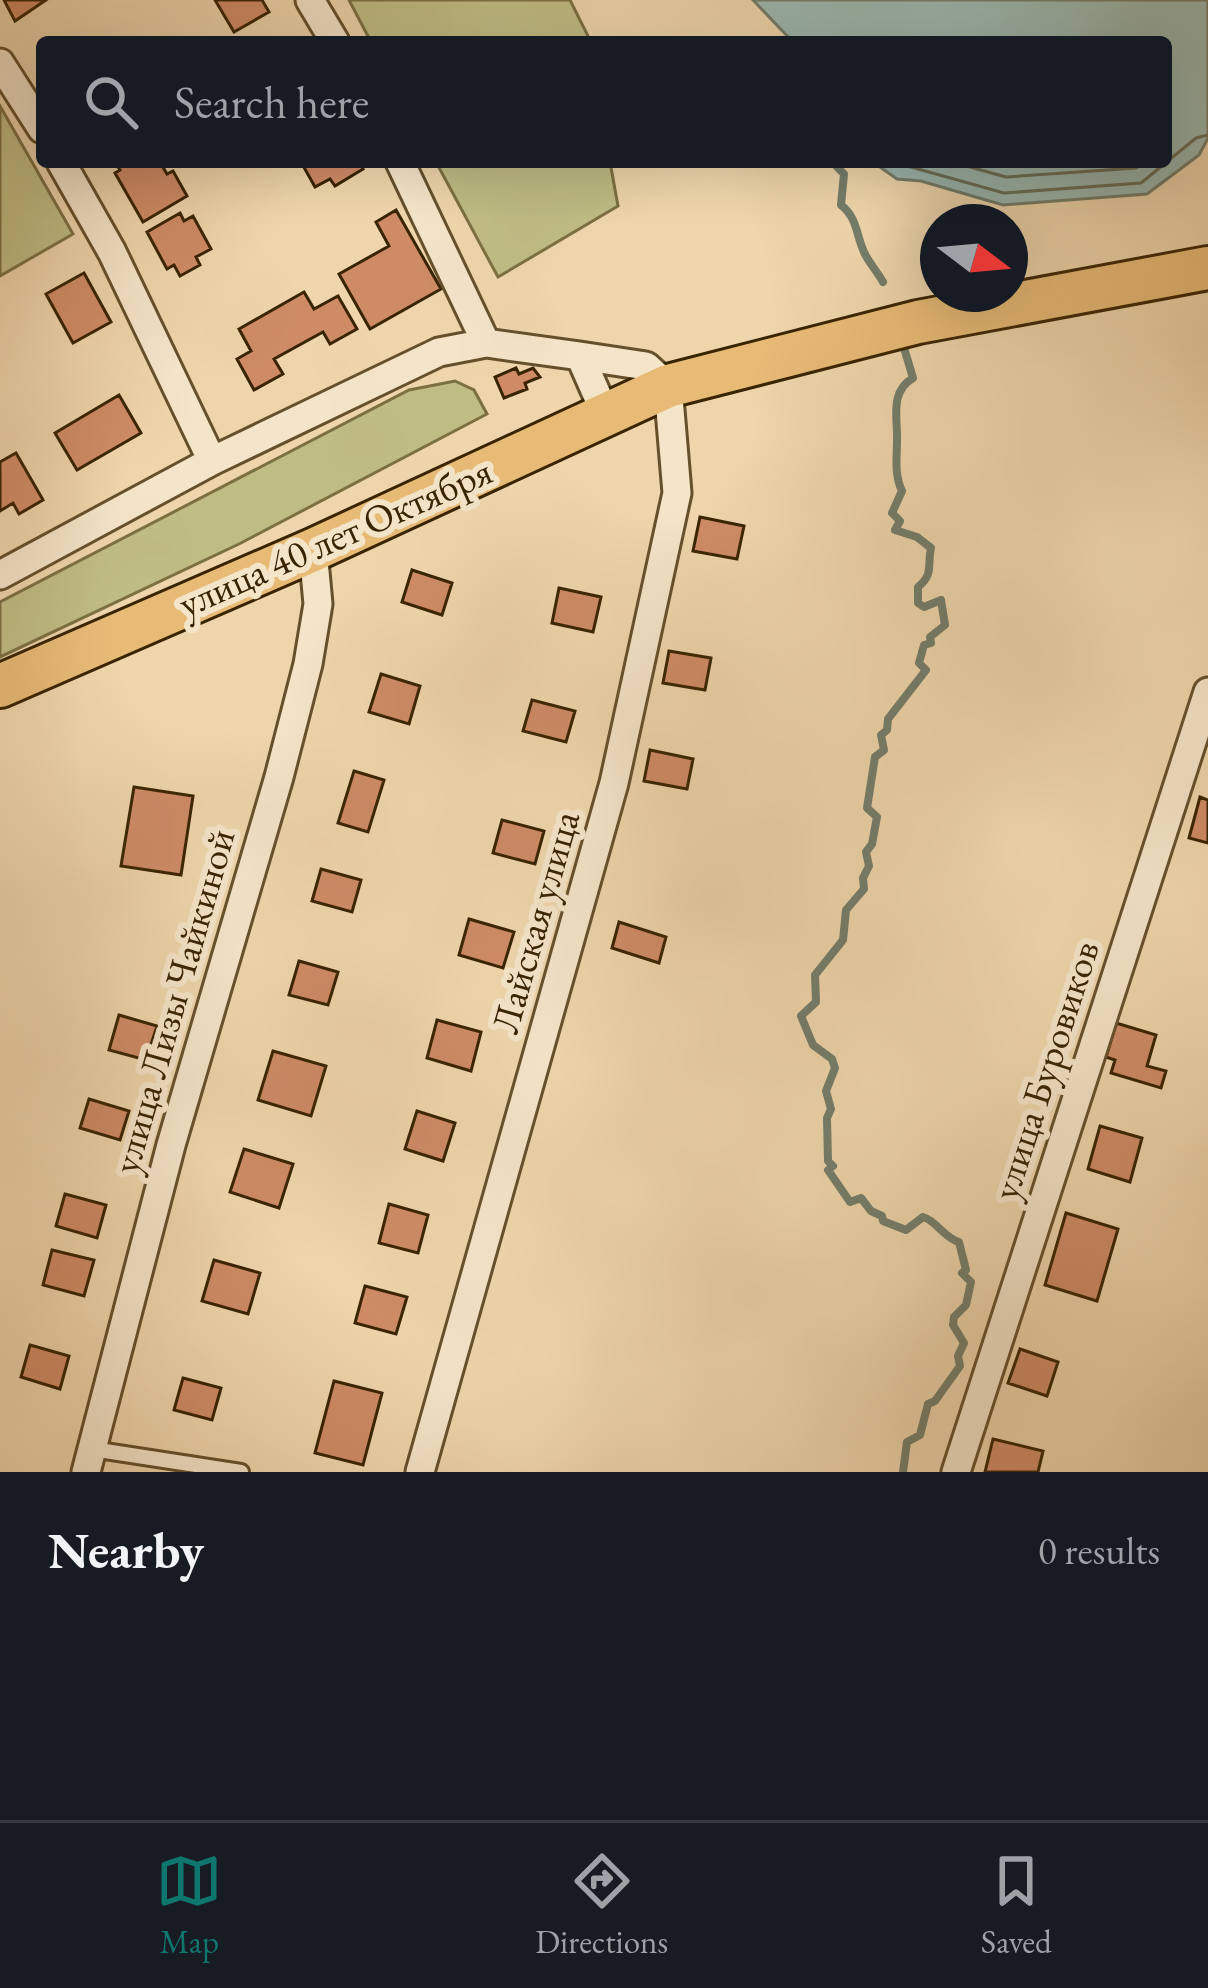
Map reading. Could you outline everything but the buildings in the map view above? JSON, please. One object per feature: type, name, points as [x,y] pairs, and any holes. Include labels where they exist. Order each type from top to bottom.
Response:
[{"type":"main road","name":"улица 40 лет Октября","points":[[0,686],[313,550],[668,386],[918,322],[1208,268]]},
{"type":"street","points":[[310,0],[331,36]]},
{"type":"street","points":[[0,63],[36,120]]},
{"type":"street","points":[[64,168],[112,252],[212,461]]},
{"type":"street","points":[[403,168],[486,344]]},
{"type":"street","points":[[0,575],[212,461],[439,352],[486,344],[580,356],[646,366],[668,386]]},
{"type":"street","points":[[580,356],[605,413]]},
{"type":"street","name":"Лайская улица","points":[[420,1472],[614,783],[677,493],[668,386]]},
{"type":"street","name":"улица Лизы Чайкиной","points":[[88,1461],[170,1145],[308,664],[318,604],[313,550]]},
{"type":"street","name":"улица Буровиков","points":[[956,1472],[1208,692]]},
{"type":"lane","points":[[88,1461],[241,1472]]},
{"type":"shaded area","points":[[349,0],[570,0],[588,36],[368,36]]},
{"type":"shaded area","points":[[0,106],[73,234],[0,276]]},
{"type":"shaded area","points":[[439,168],[611,168],[618,206],[498,277]]},
{"type":"shaded area","points":[[455,381],[474,390],[487,414],[239,544],[0,657],[0,602],[409,390]]},
{"type":"water","points":[[753,0],[1208,0],[1208,138],[1199,155],[1147,194],[1000,204],[921,181],[897,179],[881,168],[1172,168],[1172,36],[787,36]]},
{"type":"waterway","points":[[838,168],[844,174],[841,205],[883,282]]},
{"type":"waterway","points":[[903,1472],[907,1442],[920,1435],[928,1404],[960,1366],[958,1356],[964,1343],[953,1325],[954,1317],[966,1305],[971,1282],[962,1273],[966,1270],[959,1242],[923,1217],[906,1230],[883,1221],[861,1198],[850,1202],[828,1170],[833,1166],[828,1161],[831,1109],[826,1091],[835,1068],[832,1059],[813,1045],[801,1016],[816,1002],[815,975],[843,940],[846,910],[864,889],[869,866],[866,852],[877,817],[867,808],[875,757],[884,750],[881,735],[926,670],[919,663],[924,645],[945,625],[941,600],[924,607],[918,603],[918,587],[928,574],[931,548],[895,530],[900,521],[892,513],[902,491],[897,472],[896,406],[905,384],[913,378],[905,351]]}]
